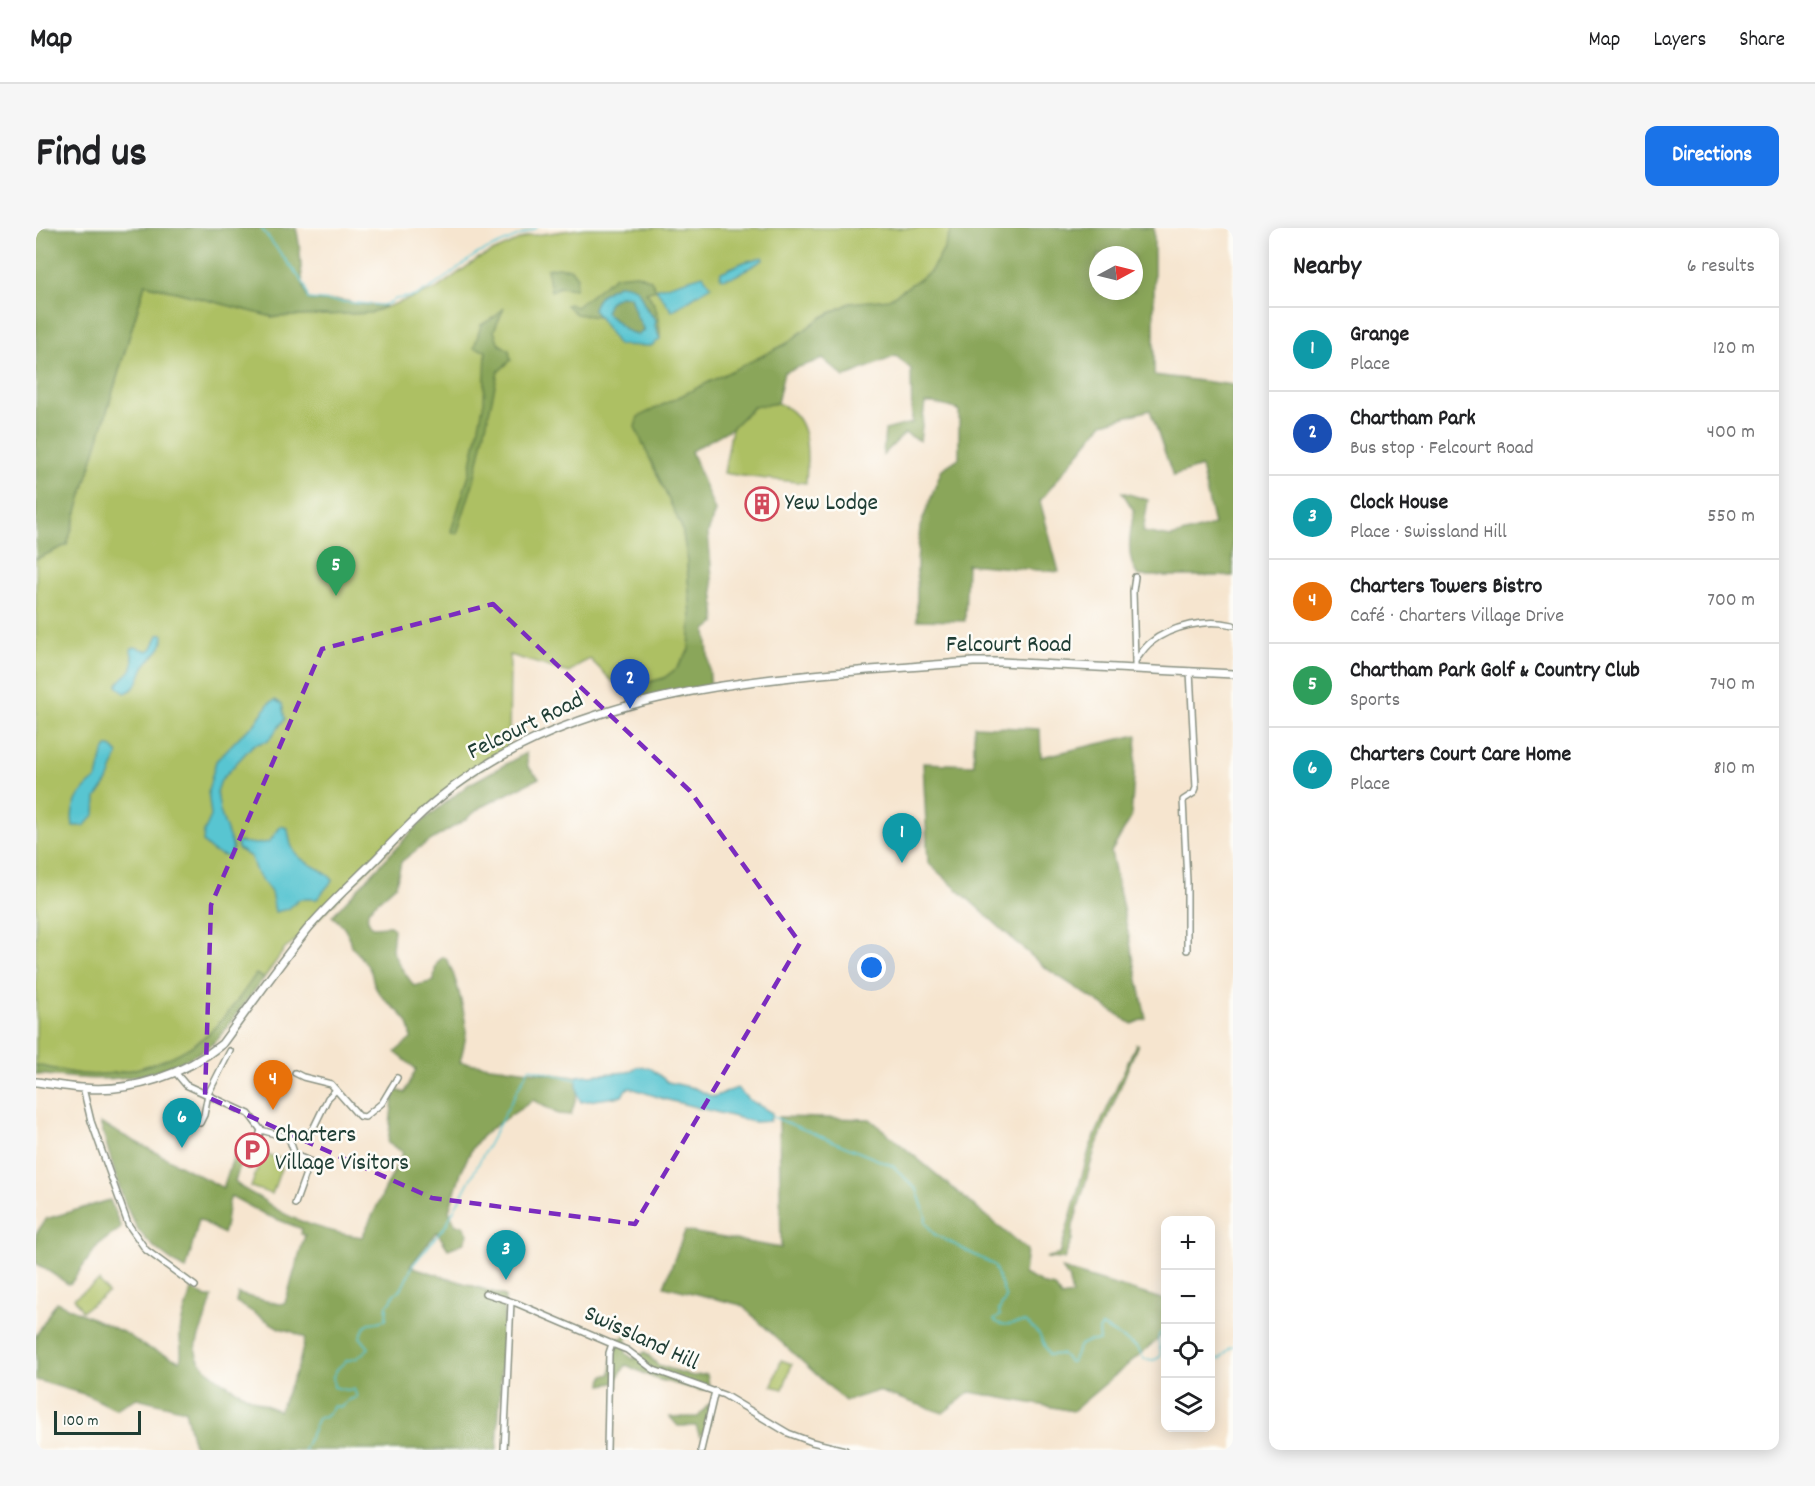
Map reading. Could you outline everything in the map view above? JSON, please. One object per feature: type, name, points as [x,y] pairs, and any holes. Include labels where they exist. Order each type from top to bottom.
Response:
[{"type":"street","points":[[1135,577],[1133,591],[1135,665]]},
{"type":"street","points":[[1135,665],[1148,644],[1174,630],[1196,624],[1233,625]]},
{"type":"street","name":"Felcourt Road","points":[[36,1082],[82,1089],[128,1086],[175,1072],[211,1053],[222,1044],[307,930],[426,810],[451,788],[478,770],[554,730],[584,718],[654,699],[740,684],[973,662],[1135,665],[1233,674]]},
{"type":"street","points":[[1187,950],[1187,879],[1183,800],[1194,793],[1196,788],[1190,671]]},
{"type":"street","points":[[200,1123],[207,1094],[230,1051]]},
{"type":"street","points":[[175,1072],[186,1085],[249,1114],[261,1130],[289,1138],[312,1131],[328,1098],[336,1090]]},
{"type":"street","points":[[295,1073],[332,1084],[359,1116],[366,1117],[382,1103],[397,1078]]},
{"type":"street","points":[[82,1089],[91,1122],[128,1224],[146,1250],[195,1286]]},
{"type":"street","points":[[250,1163],[261,1130]]},
{"type":"street","points":[[289,1138],[295,1155],[323,1167]]},
{"type":"street","points":[[295,1204],[310,1162]]},
{"type":"street","name":"Swissland Hill","points":[[485,1293],[627,1350],[654,1370],[724,1395],[788,1433],[845,1450]]},
{"type":"street","points":[[504,1450],[511,1302]]},
{"type":"street","points":[[607,1450],[609,1353],[612,1344]]},
{"type":"street","points":[[701,1450],[714,1391]]},
{"type":"highlighted area","points":[[493,604],[690,791],[800,943],[635,1224],[432,1198],[205,1096],[211,905],[322,649]]},
{"type":"green space","points":[[36,228],[296,228],[303,282],[308,299],[386,306],[371,313],[273,317],[145,284],[67,545],[36,559]]},
{"type":"green space","points":[[586,228],[952,228],[943,251],[930,272],[889,300],[850,303],[819,319],[786,344],[638,417],[636,428],[682,528],[686,552],[691,616],[689,650],[677,668],[664,678],[621,690],[590,659],[569,673],[510,655],[509,752],[451,788],[284,950],[264,978],[256,975],[227,1014],[206,1035],[164,1060],[113,1073],[81,1074],[36,1065],[36,559],[67,545],[145,284],[273,317],[370,313],[436,289],[479,258],[528,236]]},
{"type":"green space","points":[[952,228],[1154,228],[1154,375],[1233,385],[1233,576],[1138,576],[1134,569],[1130,545],[1134,511],[1122,492],[1148,500],[1143,532],[1171,537],[1214,525],[1201,467],[1173,476],[1150,410],[1103,423],[1040,501],[1059,572],[967,564],[965,621],[917,620],[917,561],[920,527],[942,469],[959,458],[959,410],[934,403],[925,403],[920,441],[905,433],[883,455],[885,430],[912,423],[911,369],[896,356],[844,377],[823,359],[784,372],[777,403],[753,407],[732,428],[691,451],[715,511],[708,533],[716,622],[706,630],[711,689],[637,703],[621,690],[664,678],[677,668],[689,650],[691,616],[682,528],[635,427],[638,417],[786,344],[819,319],[850,303],[889,299],[930,272],[943,251]]},
{"type":"green space","points":[[557,267],[571,269],[577,277],[575,289],[560,287],[551,291],[547,269]]},
{"type":"green space","points":[[637,274],[651,280],[656,289],[646,292],[658,314],[660,339],[655,326],[656,320],[644,305],[621,284],[607,290],[597,300],[593,309],[598,317],[576,314],[566,305],[576,307],[615,276]]},
{"type":"green space","points":[[619,296],[630,296],[644,330],[638,335],[627,331],[605,312],[609,302]]},
{"type":"green space","points":[[504,308],[494,331],[499,344],[509,350],[511,360],[498,372],[474,480],[457,534],[451,531],[469,474],[484,402],[486,351],[474,348],[481,325]]},
{"type":"green space","points":[[777,403],[796,416],[802,425],[807,447],[806,483],[724,473],[732,428],[753,407]]},
{"type":"green space","points":[[974,726],[1040,729],[1041,757],[1137,735],[1131,818],[1111,852],[1146,1018],[1132,1024],[1044,967],[928,863],[923,763],[974,765]]},
{"type":"green space","points":[[526,753],[528,767],[539,778],[481,807],[401,862],[396,885],[369,909],[367,916],[372,927],[390,926],[394,929],[392,950],[414,986],[434,981],[438,961],[444,957],[448,962],[459,993],[466,1027],[460,1062],[582,1078],[571,1115],[558,1114],[533,1100],[480,1139],[466,1161],[449,1211],[456,1225],[463,1225],[468,1234],[464,1243],[448,1249],[437,1232],[410,1266],[505,1296],[497,1450],[195,1450],[185,1410],[137,1398],[115,1409],[87,1395],[36,1380],[36,1336],[56,1302],[125,1333],[146,1347],[180,1361],[181,1325],[191,1289],[212,1297],[197,1344],[198,1359],[217,1378],[279,1411],[299,1364],[305,1338],[279,1328],[236,1302],[238,1294],[279,1304],[285,1303],[305,1235],[301,1234],[302,1229],[266,1215],[231,1196],[223,1234],[199,1219],[186,1270],[165,1256],[139,1231],[119,1188],[100,1123],[223,1188],[235,1152],[243,1155],[235,1182],[243,1188],[276,1209],[299,1220],[338,1233],[362,1237],[403,1152],[388,1143],[394,1089],[405,1093],[416,1069],[395,1052],[411,1039],[408,1023],[377,990],[370,969],[351,947],[345,929],[332,916],[418,825],[468,785]]},
{"type":"green space","points":[[256,974],[264,978],[218,1039],[203,1051],[180,1062],[139,1076],[122,1078],[89,1079],[36,1074],[36,1065],[81,1074],[113,1073],[147,1066],[180,1053],[214,1028]]},
{"type":"green space","points":[[1136,1044],[1138,1044],[1095,1149],[1073,1226],[1072,1240],[1064,1259],[1046,1258],[1060,1254],[1090,1147]]},
{"type":"green space","points":[[779,1117],[870,1119],[1027,1250],[1024,1274],[1045,1285],[1055,1287],[1061,1297],[1072,1295],[1068,1277],[1062,1269],[1161,1299],[1161,1336],[1073,1411],[970,1392],[943,1413],[878,1391],[845,1401],[741,1305],[664,1286],[685,1231],[781,1248]]},
{"type":"green space","points":[[263,1153],[284,1160],[272,1194],[251,1187]]},
{"type":"green space","points":[[110,1200],[121,1228],[98,1245],[71,1283],[68,1284],[36,1263],[36,1234],[46,1219]]},
{"type":"green space","points":[[99,1281],[108,1293],[82,1311],[74,1298]]},
{"type":"green space","points":[[627,1336],[626,1353],[633,1359],[645,1352],[658,1365],[693,1376],[707,1374],[709,1385],[703,1391],[656,1379],[626,1365],[614,1383],[602,1385],[603,1376],[611,1374],[614,1340]]},
{"type":"green space","points":[[781,1360],[792,1364],[783,1389],[772,1386]]},
{"type":"green space","points":[[709,1404],[710,1424],[700,1437],[696,1426],[678,1426],[670,1417],[698,1417]]},
{"type":"water","points":[[763,257],[763,260],[735,276],[722,279],[720,277],[721,272]]},
{"type":"water","points":[[703,275],[711,286],[672,311],[656,289]]},
{"type":"water","points":[[621,284],[637,290],[646,308],[656,320],[655,326],[660,339],[651,346],[618,345],[593,309],[600,296]],"holes":[[[619,296],[630,296],[644,330],[638,335],[627,331],[605,312],[609,302]]]},
{"type":"water","points":[[163,634],[160,648],[144,667],[135,686],[125,693],[117,686],[132,668],[131,649],[135,647],[148,651],[152,648],[158,635]]},
{"type":"water","points":[[275,700],[282,704],[285,719],[268,741],[253,745],[221,780],[217,792],[220,811],[233,848],[229,857],[221,855],[203,842],[204,832],[211,816],[208,791],[216,761],[254,725],[269,703]]},
{"type":"water","points":[[107,747],[111,747],[118,754],[108,781],[96,798],[95,814],[84,826],[73,826],[74,805],[81,793],[97,778],[103,753]]},
{"type":"water","points":[[281,826],[287,828],[291,845],[300,858],[323,871],[333,880],[317,899],[300,899],[288,909],[275,912],[271,892],[256,872],[251,857],[238,849],[237,844],[239,842],[257,844],[269,842]]},
{"type":"water","points":[[638,1067],[650,1068],[668,1082],[694,1088],[713,1097],[737,1088],[748,1099],[772,1113],[770,1121],[755,1122],[664,1099],[631,1088],[626,1089],[622,1096],[581,1102],[579,1099],[577,1076],[628,1072]]},
{"type":"waterway","points":[[261,228],[305,285],[308,299],[382,305],[395,299],[415,296],[434,286],[477,254],[537,228]]},
{"type":"waterway","points":[[304,1450],[318,1418],[325,1417],[334,1406],[341,1407],[357,1397],[354,1389],[334,1387],[333,1376],[346,1361],[357,1358],[369,1348],[360,1337],[363,1330],[368,1324],[386,1319],[387,1305],[394,1294],[402,1288],[413,1265],[446,1225],[529,1068],[578,1080]]},
{"type":"waterway","points":[[773,1117],[893,1166],[917,1190],[926,1217],[925,1222],[934,1234],[994,1265],[1006,1298],[999,1310],[1000,1316],[994,1320],[1005,1325],[1026,1322],[1039,1334],[1049,1355],[1062,1354],[1069,1362],[1072,1362],[1080,1345],[1088,1341],[1100,1341],[1099,1331],[1102,1326],[1138,1348],[1144,1359],[1154,1360],[1160,1357],[1161,1353]]},
{"type":"waterway","points":[[1161,1333],[1158,1338],[1161,1353]]},
{"type":"waterway","points":[[1215,1358],[1220,1359],[1233,1347]]},
{"type":"place","name":"Yew Lodge","points":[[762,504]]},
{"type":"place","name":"Chartham Park Golf & Country Club","points":[[336,596]]},
{"type":"place","name":"Chartham Park","points":[[630,709]]},
{"type":"place","name":"Grange","points":[[902,863]]},
{"type":"place","name":"Charters Towers Bistro","points":[[273,1110]]},
{"type":"place","name":"Charters Court Care Home","points":[[182,1148]]},
{"type":"place","name":"Charters Village Visitors","points":[[252,1150]]},
{"type":"place","name":"Clock House","points":[[506,1280]]}]
